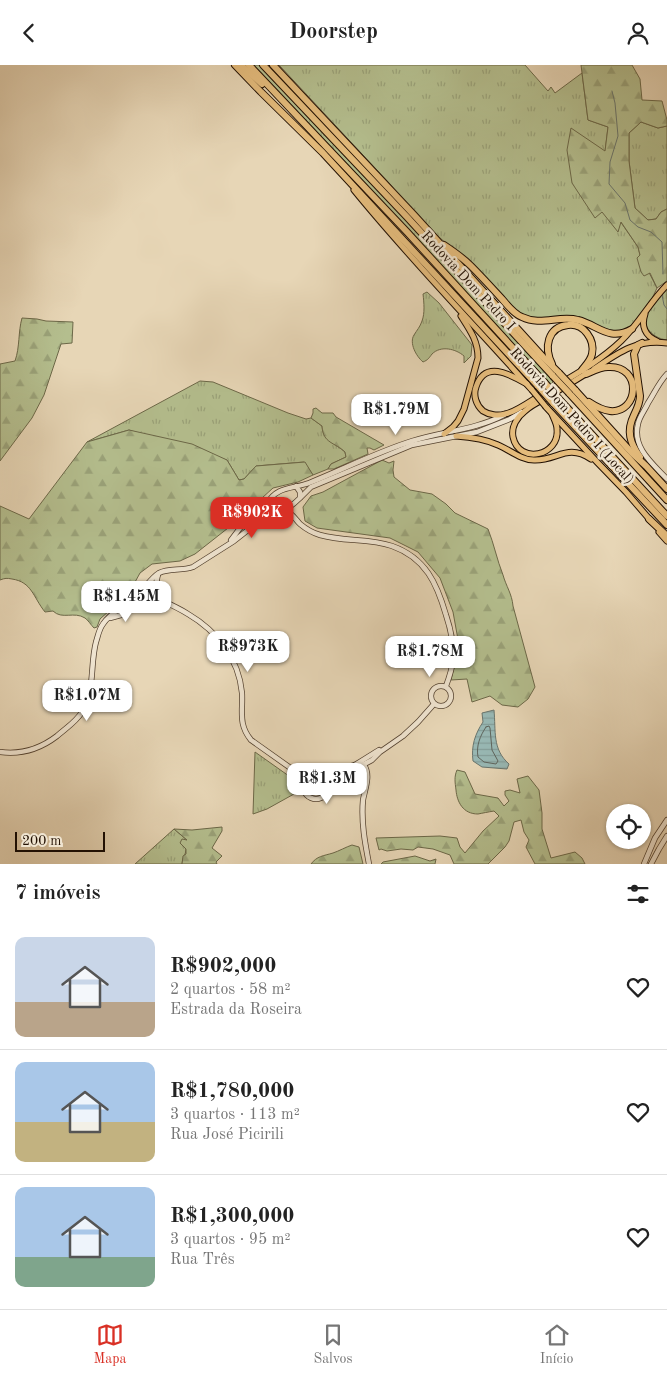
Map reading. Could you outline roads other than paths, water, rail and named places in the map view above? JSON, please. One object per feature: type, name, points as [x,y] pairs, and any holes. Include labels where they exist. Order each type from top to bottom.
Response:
[{"type":"highway","points":[[235,65],[323,153],[535,388],[556,401],[667,525]]},
{"type":"highway","points":[[241,65],[294,112]]},
{"type":"highway","name":"Rodovia Dom Pedro I","points":[[249,65],[544,382],[556,401],[667,516]]},
{"type":"highway","name":"Rodovia Dom Pedro I","points":[[263,65],[556,373]]},
{"type":"highway","points":[[273,65],[435,237],[464,259],[511,310],[521,317],[532,321],[578,320],[600,331],[611,334],[632,329]]},
{"type":"highway","points":[[414,215],[667,500]]},
{"type":"highway","points":[[556,373],[550,360],[547,345],[550,336],[556,329],[568,325],[578,326],[586,331],[590,338],[592,354],[584,372]]},
{"type":"highway","points":[[642,343],[638,345],[634,354],[640,402],[632,420],[629,436],[646,466]]},
{"type":"highway","points":[[572,392],[598,408],[608,411],[616,411],[629,403],[634,388],[632,379],[619,368],[605,367],[584,372]]},
{"type":"highway","points":[[580,396],[667,489]]},
{"type":"highway","points":[[649,519],[667,536]]},
{"type":"main road","name":"Rodovia Dom Pedro I (Local)","points":[[323,153],[409,256],[527,384],[535,388],[552,414],[626,492],[667,541]]},
{"type":"main road","points":[[552,414],[557,429],[556,438],[552,446],[545,452],[537,455],[520,450],[514,442],[512,433],[514,424],[524,411],[584,372],[623,339],[655,297],[667,285]]},
{"type":"main road","points":[[444,434],[458,421],[464,409],[478,358],[474,336],[452,303]]},
{"type":"main road","points":[[647,309],[643,318],[644,329],[650,337],[667,343]]},
{"type":"main road","points":[[527,384],[509,373],[502,371],[490,372],[478,382],[475,394],[478,405],[490,414],[505,414],[628,348],[642,343],[657,341]]},
{"type":"main road","points":[[456,435],[482,439],[526,459],[544,459],[567,452],[578,453],[597,462]]},
{"type":"street","points":[[667,374],[640,417],[637,437],[646,457],[667,479]]},
{"type":"street","points":[[0,752],[19,753],[36,749],[51,740],[78,718],[87,703],[92,661],[100,629],[106,619],[136,598],[159,574],[164,571],[189,568],[242,535],[263,518],[293,505],[312,487],[412,445],[477,431],[493,426],[524,411]]},
{"type":"street","points":[[222,548],[279,491],[288,487],[306,484],[414,440],[493,421],[505,414]]},
{"type":"street","points":[[296,487],[300,492],[300,498]]},
{"type":"street","points":[[267,504],[269,510],[273,513]]},
{"type":"street","points":[[293,505],[292,511],[294,516]]},
{"type":"street","points":[[282,511],[294,516],[302,526],[325,537],[393,546],[409,554],[419,562],[431,576],[437,587],[450,626],[453,661],[446,686]]},
{"type":"street","points":[[106,619],[121,615],[131,605],[148,603],[154,594],[159,574]]},
{"type":"street","points":[[146,586],[151,587],[154,594],[206,626],[220,641],[232,658],[238,672],[242,693],[241,719],[247,734],[251,740],[306,779]]},
{"type":"street","points":[[136,598],[139,603]]},
{"type":"street","points":[[121,615],[122,607]]},
{"type":"street","points":[[438,685],[446,686],[452,695],[450,702],[443,706],[434,704],[430,695],[432,689],[438,685]]},
{"type":"street","points":[[392,743],[331,777],[325,777],[321,774],[309,775],[304,784],[304,791],[311,798],[323,796],[332,783],[372,760],[418,722],[434,704]]},
{"type":"street","points":[[369,864],[365,846],[363,807],[367,774],[372,760]]},
{"type":"street","points":[[351,766],[364,765]]},
{"type":"street","points":[[364,765],[367,774]]},
{"type":"street","points":[[343,776],[351,774],[358,776],[362,780],[365,790]]},
{"type":"street","points":[[325,777],[328,788]]},
{"type":"street","points":[[644,864],[655,838],[667,820]]},
{"type":"street","points":[[651,864],[667,836]]},
{"type":"water","points":[[494,710],[497,746],[509,764],[507,769],[482,767],[473,761],[473,745],[483,722],[482,713]]},
{"type":"waterway","points":[[612,91],[618,136],[610,162],[609,184],[625,203],[630,220],[638,227],[651,232],[662,242],[663,274]]},
{"type":"waterway","points":[[662,295],[667,309]]}]
